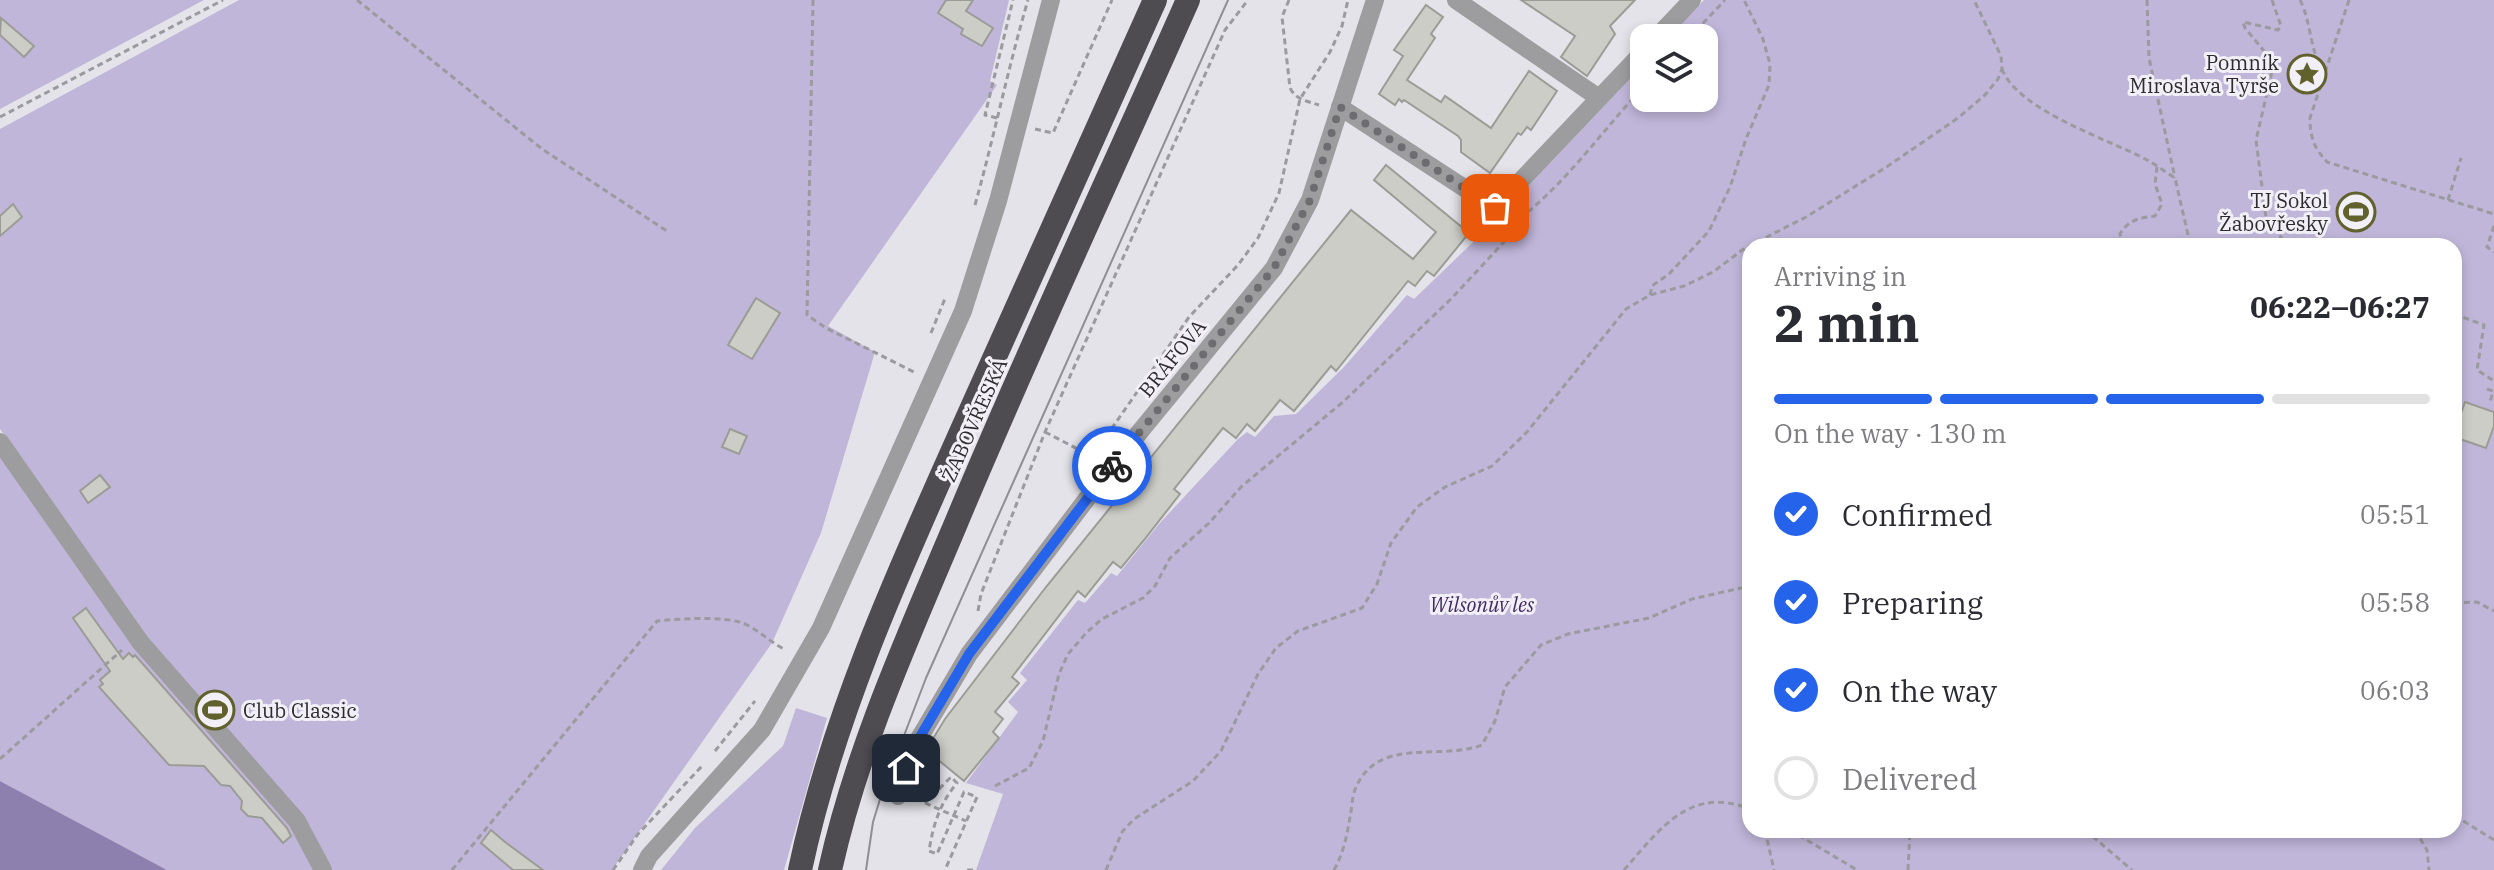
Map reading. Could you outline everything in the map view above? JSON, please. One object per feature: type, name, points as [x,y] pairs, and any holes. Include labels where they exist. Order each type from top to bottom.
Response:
[{"type":"highway","name":"ŽABOVŘESKÁ","points":[[800,870],[814,812],[872,639],[942,474],[1155,0]]},
{"type":"highway","name":"ŽABOVŘESKÁ","points":[[830,870],[843,818],[913,624],[976,475],[1188,0]]},
{"type":"street","points":[[642,870],[649,856],[762,730],[800,668],[834,601],[963,311],[998,201],[1051,0]]},
{"type":"street","name":"BRÁFOVA","points":[[899,790],[911,752],[969,654],[1111,467],[1274,268],[1310,200],[1375,0]]},
{"type":"street","points":[[1456,0],[1599,98]]},
{"type":"street","points":[[1669,24],[1692,0]]},
{"type":"street","points":[[1339,109],[1495,208],[1630,66]]},
{"type":"street","points":[[0,442],[136,636],[297,821],[323,870]]},
{"type":"path","points":[[0,117],[223,0]]},
{"type":"path","points":[[357,0],[542,149],[667,231]]},
{"type":"path","points":[[813,0],[807,315],[826,328],[914,372]]},
{"type":"path","points":[[998,119],[985,115],[1013,0]]},
{"type":"path","points":[[975,208],[1028,0]]},
{"type":"path","points":[[1031,127],[1053,133],[1112,0]]},
{"type":"path","points":[[969,654],[981,594],[1045,432],[1225,30],[1248,0]]},
{"type":"path","points":[[1289,0],[1282,17],[1290,88],[1300,99],[1339,109]]},
{"type":"path","points":[[1083,470],[1189,317],[1238,265],[1258,238],[1279,193],[1300,99],[1330,52],[1342,26],[1348,0]]},
{"type":"path","points":[[1702,24],[1725,0]]},
{"type":"path","points":[[1650,295],[1652,286],[1669,274],[1709,231],[1730,187],[1769,85],[1770,64],[1744,0]]},
{"type":"path","points":[[1974,0],[2001,56],[2006,79],[2040,107],[2175,178]]},
{"type":"path","points":[[2147,0],[2149,58],[2189,238]]},
{"type":"path","points":[[2272,0],[2281,26],[2278,30],[2243,22],[2274,63],[2256,140],[2266,218],[2282,238]]},
{"type":"path","points":[[2300,0],[2309,24],[2316,62],[2325,72]]},
{"type":"path","points":[[2349,0],[2310,118],[2315,149],[2327,162],[2494,214]]},
{"type":"path","points":[[1765,238],[1806,217],[1888,166],[1976,103],[1998,79],[2002,69]]},
{"type":"path","points":[[995,786],[1029,768],[1043,741],[1063,664],[1087,632],[1102,619],[1143,598],[1155,586],[1170,558],[1209,523],[1242,486],[1343,402],[1451,299],[1504,242],[1512,224],[1545,197],[1630,102]]},
{"type":"path","points":[[2448,200],[2461,158]]},
{"type":"path","points":[[2121,238],[2125,225],[2155,216],[2162,204],[2155,184],[2157,167]]},
{"type":"path","points":[[1495,208],[1512,224]]},
{"type":"path","points":[[2494,226],[2487,247],[2494,252]]},
{"type":"path","points":[[1106,870],[1122,832],[1134,819],[1193,781],[1221,751],[1258,674],[1276,648],[1298,631],[1362,608],[1377,584],[1391,543],[1417,507],[1445,487],[1492,466],[1527,432],[1626,309],[1650,295],[1684,286],[1713,272],[1742,250]]},
{"type":"path","points":[[931,333],[948,293]]},
{"type":"path","points":[[2462,317],[2484,325],[2477,370],[2494,381]]},
{"type":"path","points":[[2487,389],[2493,391],[2490,402]]},
{"type":"path","points":[[1045,432],[1111,467]]},
{"type":"path","points":[[1334,870],[1343,851],[1355,789],[1368,766],[1390,755],[1466,751],[1482,745],[1495,721],[1505,687],[1541,645],[1568,634],[1649,618],[1692,599],[1742,588]]},
{"type":"path","points":[[2462,603],[2477,602],[2494,611]]},
{"type":"path","points":[[452,870],[657,621],[686,618],[744,623],[786,650]]},
{"type":"path","points":[[0,759],[136,636]]},
{"type":"path","points":[[712,756],[759,696]]},
{"type":"path","points":[[613,870],[638,834],[702,767]]},
{"type":"path","points":[[925,803],[951,777],[957,783],[934,822],[929,851],[937,854],[964,792],[977,797],[945,870]]},
{"type":"path","points":[[899,790],[966,821]]},
{"type":"path","points":[[1624,870],[1673,816],[1704,801],[1732,801],[1742,805]]},
{"type":"path","points":[[2462,820],[2494,840]]},
{"type":"path","points":[[1767,838],[1774,870]]},
{"type":"path","points":[[1803,838],[1857,870]]},
{"type":"path","points":[[1908,870],[1910,838]]},
{"type":"path","points":[[2094,838],[2132,870]]},
{"type":"path","points":[[2420,838],[2427,850],[2429,870]]},
{"type":"path","points":[[967,870],[974,870]]},
{"type":"green space","points":[[0,0],[204,0],[0,109]]},
{"type":"green space","points":[[239,0],[1009,0],[990,81],[997,85],[828,326],[875,352],[821,533],[772,643],[612,870],[166,870],[0,781],[0,452],[147,636],[0,429],[0,129]]},
{"type":"green space","name":"Wilsonův les","points":[[1704,0],[2494,0],[2494,870],[976,870],[1003,794],[966,783],[1018,712],[1008,702],[1027,680],[1020,673],[1078,600],[1085,603],[1111,573],[1117,576],[1159,524],[1238,439],[1247,432],[1255,437],[1274,416],[1296,414],[1343,368],[1407,295],[1414,299],[1495,221],[1630,79],[1630,112],[1718,112],[1718,24],[1681,24]]},
{"type":"green space","points":[[796,708],[827,718],[784,870],[661,870],[695,828],[783,746]]},
{"type":"shaded area","points":[[0,781],[165,869],[166,870],[0,870]]},
{"type":"building","points":[[946,0],[973,0],[966,11],[993,28],[982,46],[961,34],[963,29],[938,13]]},
{"type":"building","points":[[1521,0],[1635,0],[1610,26],[1615,34],[1587,76],[1561,57],[1575,36]]},
{"type":"building","points":[[1426,5],[1443,17],[1431,34],[1435,38],[1407,80],[1441,102],[1445,96],[1491,128],[1529,71],[1557,91],[1531,130],[1527,127],[1521,135],[1518,133],[1490,173],[1461,152],[1458,136],[1404,100],[1399,99],[1395,105],[1379,94],[1403,56],[1394,50]]},
{"type":"building","points":[[1,18],[34,46],[24,57],[0,35]]},
{"type":"building","points":[[1386,165],[1469,233],[1434,276],[1427,271],[1415,286],[1408,281],[1336,371],[1331,366],[1294,411],[1280,400],[1255,431],[1247,424],[1236,438],[1223,428],[1174,489],[1180,494],[1121,568],[1113,562],[1085,597],[1078,591],[1012,677],[1019,683],[995,712],[1003,719],[993,732],[999,738],[964,781],[926,750],[945,719],[1046,587],[1351,210],[1413,259],[1436,232],[1374,180]]},
{"type":"building","points":[[13,204],[22,217],[0,236],[0,216]]},
{"type":"building","points":[[756,298],[780,313],[752,359],[728,345]]},
{"type":"building","points":[[2465,402],[2494,412],[2494,426],[2486,448],[2462,440]]},
{"type":"building","points":[[730,429],[747,436],[739,454],[722,447]]},
{"type":"building","points":[[100,475],[110,487],[88,503],[80,491]]},
{"type":"building","points":[[86,608],[123,659],[129,653],[133,657],[135,655],[287,828],[291,836],[283,843],[262,818],[248,816],[241,809],[242,801],[230,786],[221,785],[204,766],[169,765],[99,687],[103,684],[100,680],[110,671],[73,618]]},
{"type":"building","points":[[491,830],[543,870],[513,870],[481,843]]},
{"type":"tram line","points":[[866,870],[873,822],[881,796],[926,678],[1228,0]]},
{"type":"way so far","points":[[1112,466],[1274,268],[1310,200],[1340,107],[1495,208]]},
{"type":"place","name":"Pomník Miroslava Tyrše","points":[[2307,74]]},
{"type":"place","name":"TJ Sokol Žabovřesky","points":[[2356,212]]},
{"type":"place","name":"Club Classic","points":[[215,710]]},
{"type":"route","points":[[906,768],[911,752],[969,654],[1112,466]]}]
